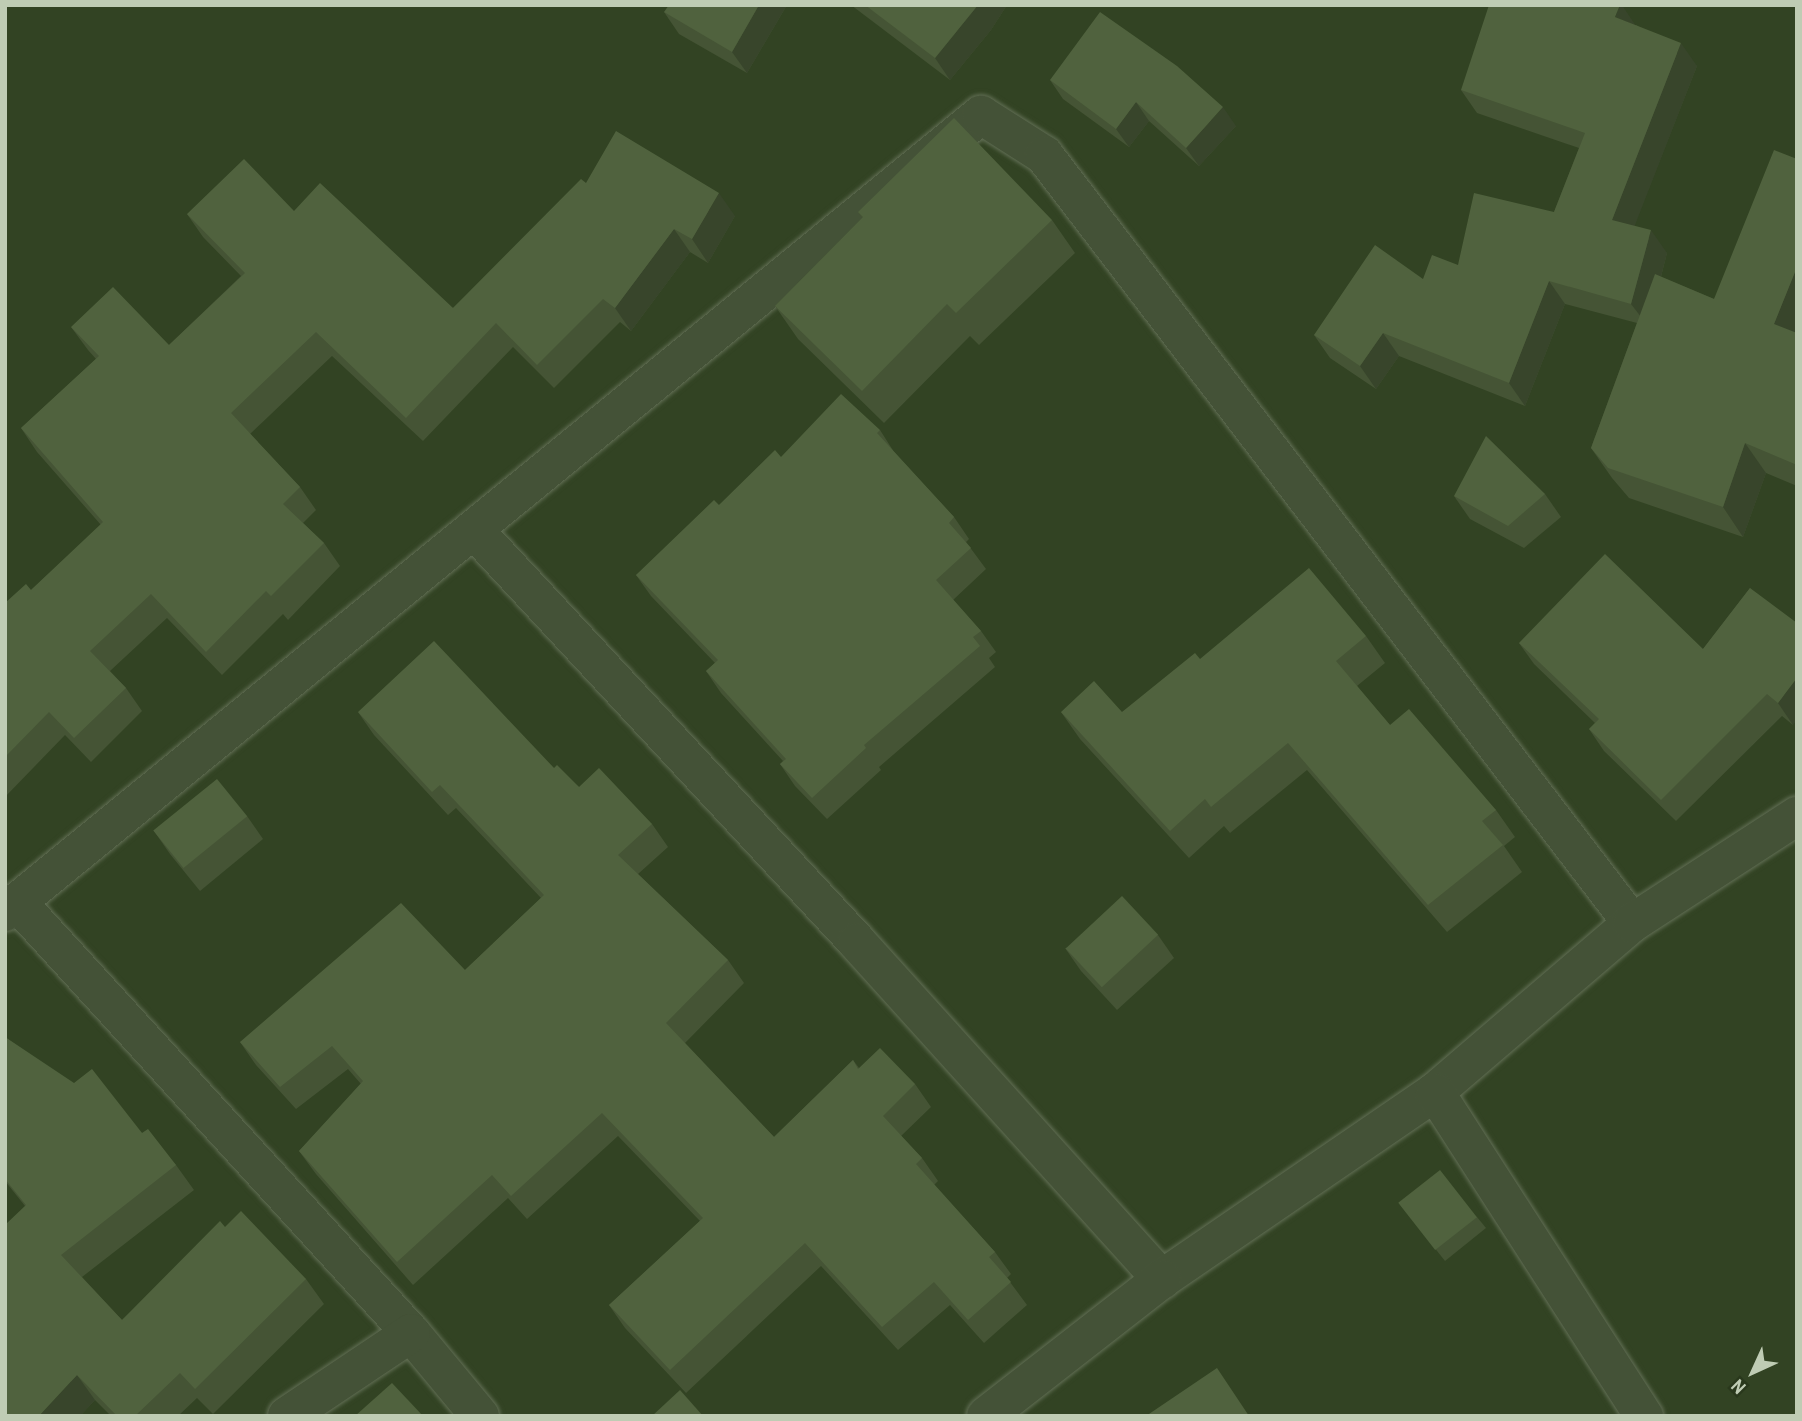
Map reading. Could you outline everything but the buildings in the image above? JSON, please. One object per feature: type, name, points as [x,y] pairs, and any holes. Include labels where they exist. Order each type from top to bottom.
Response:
[{"type":"street","points":[[480,1416],[411,1333],[11,907],[475,531],[981,115],[1044,155],[1632,923]]},
{"type":"street","points":[[475,531],[858,942],[1162,1279]]},
{"type":"street","points":[[986,1416],[1162,1279],[1434,1092],[1632,923],[1797,816]]},
{"type":"street","points":[[1434,1092],[1644,1416]]},
{"type":"street","points":[[287,1416],[411,1333]]}]
